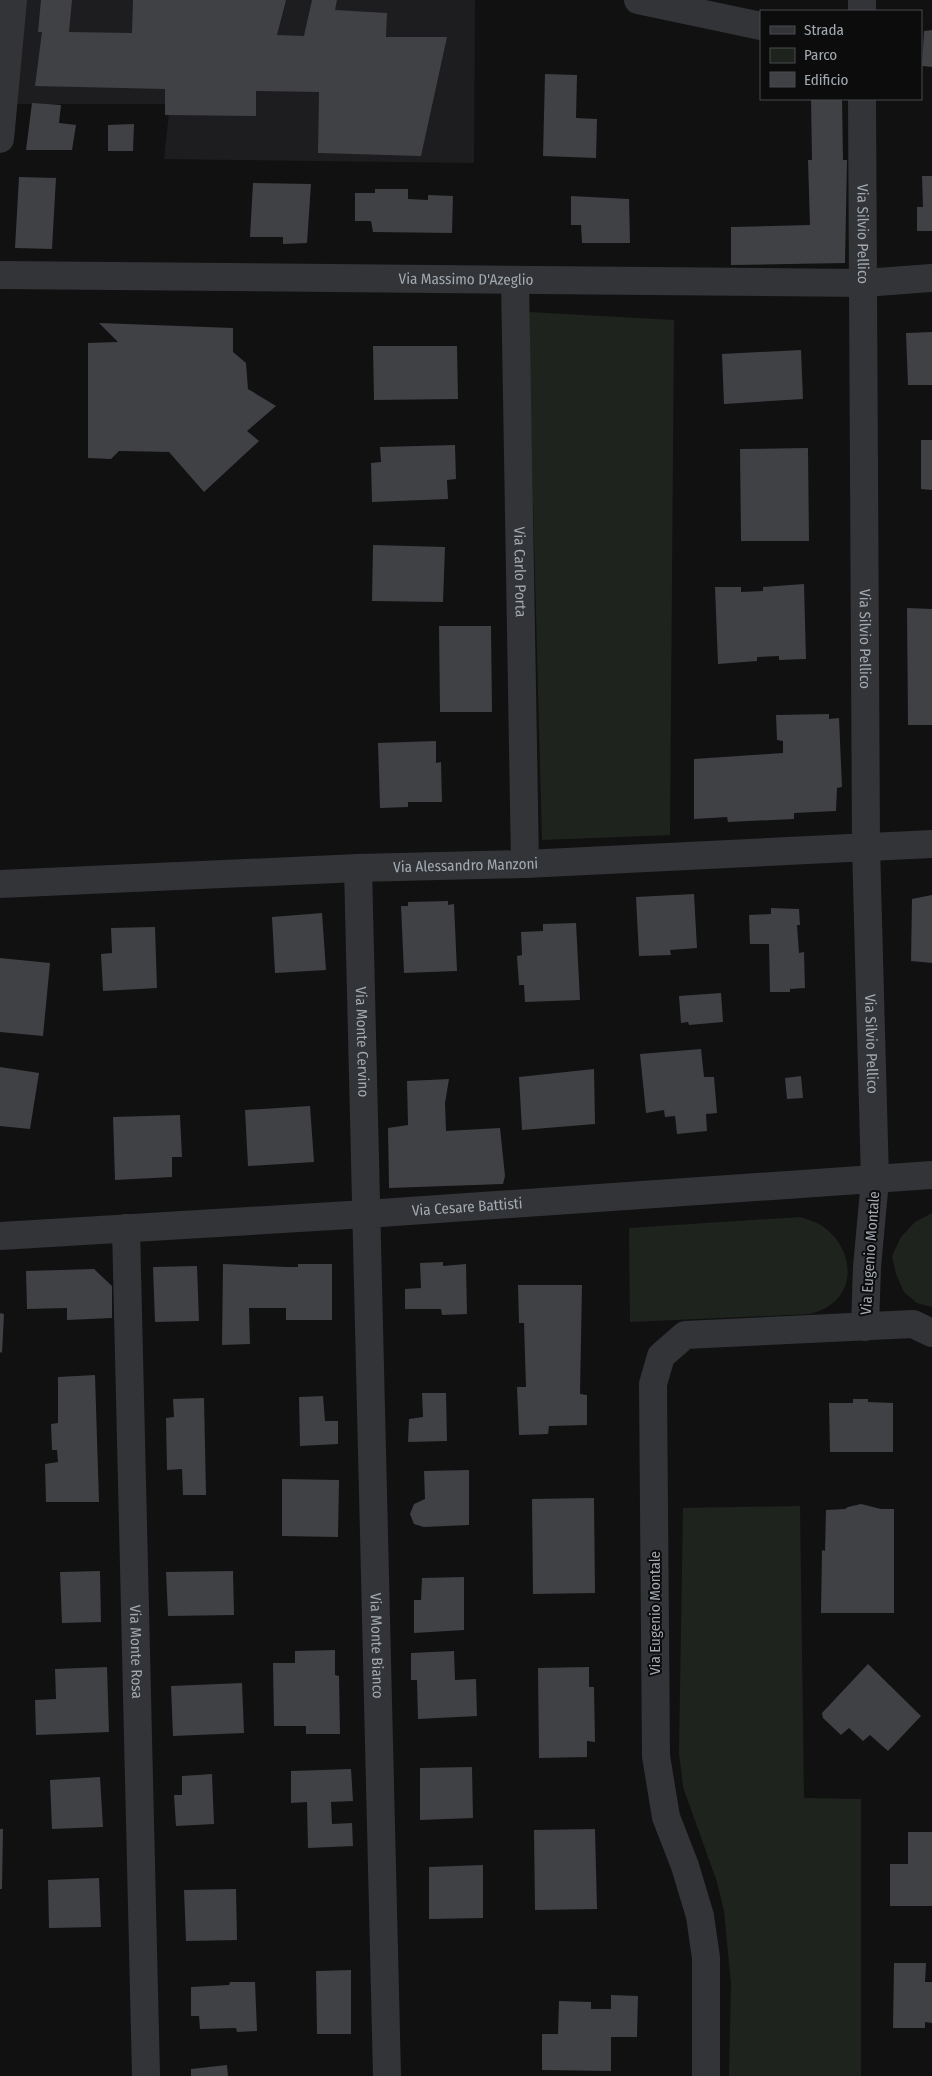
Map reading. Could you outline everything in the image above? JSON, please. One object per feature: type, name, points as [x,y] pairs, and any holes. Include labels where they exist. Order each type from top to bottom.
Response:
[{"type":"street","points":[[0,139],[13,0]]},
{"type":"street","points":[[638,0],[760,26]]},
{"type":"street","name":"Via Silvio Pellico","points":[[862,100],[866,846],[874,1180]]},
{"type":"street","name":"Via Massimo D'Azeglio","points":[[0,275],[863,283],[932,278]]},
{"type":"street","name":"Via Carlo Porta","points":[[515,280],[525,864]]},
{"type":"street","name":"Via Alessandro Manzoni","points":[[0,884],[358,868],[525,864],[932,844]]},
{"type":"street","name":"Via Monte Cervino","points":[[358,868],[366,1214]]},
{"type":"street","name":"Via Cesare Battisti","points":[[0,1236],[366,1214],[932,1175]]},
{"type":"street","name":"Via Eugenio Montale","points":[[865,1326],[867,1267],[874,1180]]},
{"type":"street","name":"Via Monte Bianco","points":[[366,1214],[387,2076]]},
{"type":"street","name":"Via Monte Rosa","points":[[126,1228],[146,2076]]},
{"type":"street","name":"Via Eugenio Montale","points":[[706,2076],[706,1958],[700,1916],[685,1866],[666,1817],[656,1756],[653,1384],[661,1356],[684,1335],[913,1324],[932,1333]]},
{"type":"shaded area","points":[[20,0],[475,0],[474,163],[164,159],[170,104],[11,104]]},
{"type":"green space","points":[[528,312],[674,320],[670,835],[542,840]]},
{"type":"green space","points":[[932,1213],[932,1307],[917,1303],[904,1292],[896,1274],[892,1256],[901,1237],[915,1222]]},
{"type":"green space","points":[[800,1217],[819,1224],[828,1230],[835,1238],[846,1258],[848,1268],[844,1289],[837,1299],[828,1306],[810,1314],[630,1322],[629,1228]]},
{"type":"green space","points":[[800,1506],[804,1798],[861,1799],[861,2076],[729,2076],[731,1984],[724,1911],[717,1882],[683,1787],[679,1753],[683,1508]]},
{"type":"building","points":[[41,0],[72,0],[69,32],[132,33],[133,0],[286,0],[277,35],[304,36],[312,0],[337,0],[335,10],[387,13],[386,37],[447,37],[421,156],[318,153],[319,92],[256,91],[256,116],[165,115],[165,89],[35,86],[42,32],[38,32]]},
{"type":"building","points":[[932,30],[932,67],[922,66],[924,31]]},
{"type":"building","points":[[545,74],[577,75],[576,118],[597,119],[596,158],[543,156]]},
{"type":"building","points":[[811,100],[842,100],[843,160],[847,160],[845,263],[731,265],[731,227],[810,225],[808,160],[812,160]]},
{"type":"building","points":[[32,103],[61,105],[59,123],[76,125],[72,150],[26,150]]},
{"type":"building","points":[[134,124],[133,151],[108,151],[108,125]]},
{"type":"building","points":[[922,176],[932,176],[932,231],[917,231],[917,207],[923,207]]},
{"type":"building","points":[[19,177],[56,178],[52,249],[15,248]]},
{"type":"building","points":[[253,183],[311,184],[307,243],[283,244],[283,237],[250,237]]},
{"type":"building","points":[[375,189],[408,189],[408,199],[428,200],[428,195],[453,196],[452,233],[373,232],[371,221],[355,221],[355,193],[375,193]]},
{"type":"building","points":[[571,196],[629,199],[630,243],[582,243],[581,225],[571,225]]},
{"type":"building","points":[[99,323],[233,328],[233,352],[246,363],[248,389],[276,406],[247,431],[259,441],[204,492],[169,452],[119,451],[111,459],[88,458],[88,343],[118,342]]},
{"type":"building","points":[[932,332],[932,385],[908,385],[906,333]]},
{"type":"building","points":[[373,346],[457,346],[458,399],[374,400]]},
{"type":"building","points":[[801,350],[803,399],[724,404],[722,354]]},
{"type":"building","points":[[921,440],[932,440],[932,490],[921,489]]},
{"type":"building","points":[[455,445],[456,479],[447,480],[448,499],[372,502],[371,463],[381,462],[380,447]]},
{"type":"building","points":[[808,448],[809,541],[741,541],[740,449]]},
{"type":"building","points":[[373,545],[445,547],[443,602],[372,601]]},
{"type":"building","points":[[804,584],[806,659],[779,660],[779,656],[757,657],[757,661],[718,664],[715,587],[741,587],[741,592],[763,591],[763,587]]},
{"type":"building","points":[[907,608],[932,609],[932,725],[908,725]]},
{"type":"building","points":[[439,626],[491,626],[492,712],[440,712]]},
{"type":"building","points":[[829,714],[829,719],[839,718],[842,787],[837,788],[836,811],[794,813],[794,819],[728,822],[727,817],[694,819],[694,759],[783,753],[783,741],[777,740],[776,715]]},
{"type":"building","points":[[436,741],[436,763],[441,762],[442,802],[408,802],[408,807],[380,808],[378,743]]},
{"type":"building","points":[[694,894],[697,948],[670,950],[671,955],[639,956],[636,897]]},
{"type":"building","points":[[932,895],[932,963],[911,961],[912,899]]},
{"type":"building","points":[[448,901],[448,905],[454,904],[457,971],[404,973],[401,906],[408,906],[408,902]]},
{"type":"building","points":[[771,908],[799,909],[800,925],[797,925],[799,953],[804,952],[805,988],[790,989],[790,992],[770,992],[769,944],[750,944],[749,915],[771,914]]},
{"type":"building","points":[[322,913],[326,970],[275,973],[272,917]]},
{"type":"building","points":[[576,923],[580,1000],[525,1002],[524,985],[519,985],[517,956],[522,955],[521,932],[543,931],[543,924]]},
{"type":"building","points":[[155,927],[157,988],[103,991],[101,954],[112,953],[111,928]]},
{"type":"building","points":[[0,958],[50,963],[43,1036],[0,1032]]},
{"type":"building","points":[[721,993],[723,1022],[689,1025],[688,1022],[681,1023],[679,996]]},
{"type":"building","points":[[701,1049],[704,1077],[714,1077],[717,1113],[706,1114],[707,1131],[677,1134],[675,1116],[665,1117],[664,1110],[646,1113],[640,1054]]},
{"type":"building","points":[[0,1067],[39,1073],[30,1129],[0,1126]]},
{"type":"building","points":[[594,1069],[595,1124],[522,1130],[519,1077]]},
{"type":"building","points":[[801,1076],[803,1098],[787,1099],[785,1078]]},
{"type":"building","points":[[449,1079],[445,1103],[446,1131],[500,1128],[505,1176],[503,1184],[389,1188],[388,1128],[408,1125],[407,1081]]},
{"type":"building","points":[[310,1106],[314,1162],[248,1166],[245,1110]]},
{"type":"building","points":[[180,1115],[182,1157],[172,1157],[172,1177],[115,1180],[113,1117]]},
{"type":"building","points":[[443,1262],[443,1266],[466,1264],[467,1314],[442,1315],[441,1309],[405,1309],[405,1289],[421,1288],[420,1263]]},
{"type":"building","points":[[223,1264],[298,1267],[298,1264],[332,1264],[332,1320],[286,1320],[286,1308],[249,1308],[250,1344],[222,1345]]},
{"type":"building","points":[[197,1266],[199,1321],[155,1322],[153,1267]]},
{"type":"building","points":[[94,1269],[112,1286],[112,1318],[67,1320],[67,1308],[27,1309],[26,1271]]},
{"type":"building","points":[[518,1285],[582,1285],[580,1394],[587,1395],[587,1425],[549,1426],[548,1434],[519,1435],[517,1387],[526,1387],[524,1323],[519,1323]]},
{"type":"building","points":[[0,1313],[4,1314],[2,1353],[0,1352]]},
{"type":"building","points":[[95,1375],[99,1502],[46,1502],[45,1464],[58,1462],[57,1450],[52,1450],[51,1424],[58,1423],[58,1377]]},
{"type":"building","points":[[422,1393],[446,1393],[447,1441],[408,1442],[409,1419],[423,1417]]},
{"type":"building","points":[[323,1396],[325,1421],[338,1421],[338,1444],[300,1446],[299,1397]]},
{"type":"building","points":[[204,1398],[206,1495],[183,1495],[182,1469],[167,1470],[166,1418],[174,1417],[173,1399]]},
{"type":"building","points":[[853,1399],[893,1403],[893,1452],[830,1452],[829,1403],[853,1403]]},
{"type":"building","points":[[469,1470],[469,1525],[424,1527],[414,1524],[410,1514],[414,1504],[425,1499],[424,1471]]},
{"type":"building","points":[[282,1479],[339,1480],[338,1537],[282,1536]]},
{"type":"building","points":[[594,1498],[595,1593],[533,1594],[532,1499]]},
{"type":"building","points":[[861,1504],[881,1509],[894,1509],[894,1613],[821,1613],[822,1550],[825,1551],[826,1510],[845,1509]]},
{"type":"building","points":[[100,1571],[101,1622],[62,1623],[60,1572]]},
{"type":"building","points":[[233,1571],[234,1615],[168,1616],[166,1572]]},
{"type":"building","points":[[464,1577],[464,1630],[414,1633],[414,1600],[421,1600],[422,1578]]},
{"type":"building","points":[[335,1650],[335,1675],[339,1676],[340,1734],[306,1734],[306,1726],[274,1726],[273,1663],[295,1663],[295,1651]]},
{"type":"building","points":[[454,1651],[455,1680],[476,1679],[477,1716],[418,1719],[417,1680],[411,1680],[411,1653]]},
{"type":"building","points":[[868,1664],[921,1716],[888,1751],[870,1735],[863,1741],[849,1728],[841,1735],[823,1718],[822,1713]]},
{"type":"building","points":[[107,1667],[109,1732],[36,1735],[35,1700],[56,1699],[55,1669]]},
{"type":"building","points":[[589,1667],[589,1687],[594,1687],[595,1742],[587,1741],[587,1757],[539,1758],[538,1668]]},
{"type":"building","points":[[242,1683],[244,1733],[173,1736],[171,1686]]},
{"type":"building","points":[[472,1767],[473,1818],[420,1820],[420,1768]]},
{"type":"building","points":[[351,1769],[353,1801],[331,1802],[332,1824],[352,1823],[353,1846],[308,1848],[307,1802],[291,1803],[291,1771]]},
{"type":"building","points":[[212,1774],[214,1824],[176,1826],[174,1795],[182,1795],[182,1776]]},
{"type":"building","points":[[100,1777],[103,1827],[52,1829],[50,1780]]},
{"type":"building","points":[[0,1829],[3,1829],[2,1889],[0,1889]]},
{"type":"building","points":[[595,1829],[597,1909],[535,1910],[534,1830]]},
{"type":"building","points":[[908,1832],[932,1832],[932,1906],[890,1906],[890,1864],[908,1864]]},
{"type":"building","points":[[483,1865],[483,1918],[429,1919],[429,1867]]},
{"type":"building","points":[[99,1878],[101,1927],[49,1928],[48,1880]]},
{"type":"building","points":[[236,1889],[237,1940],[186,1941],[184,1890]]},
{"type":"building","points":[[894,1963],[926,1963],[925,1982],[932,1982],[932,2023],[925,2022],[925,2028],[893,2028]]},
{"type":"building","points":[[351,1970],[351,2034],[317,2034],[316,1971]]},
{"type":"building","points":[[230,1982],[255,1982],[257,2031],[237,2032],[236,2028],[200,2029],[199,2016],[191,2016],[191,1987],[229,1985]]},
{"type":"building","points":[[611,1995],[638,1996],[637,2037],[611,2037],[611,2071],[542,2070],[542,2034],[558,2034],[559,2001],[591,2002],[591,2009],[611,2009]]},
{"type":"building","points":[[227,2065],[228,2076],[191,2076],[191,2069]]}]
